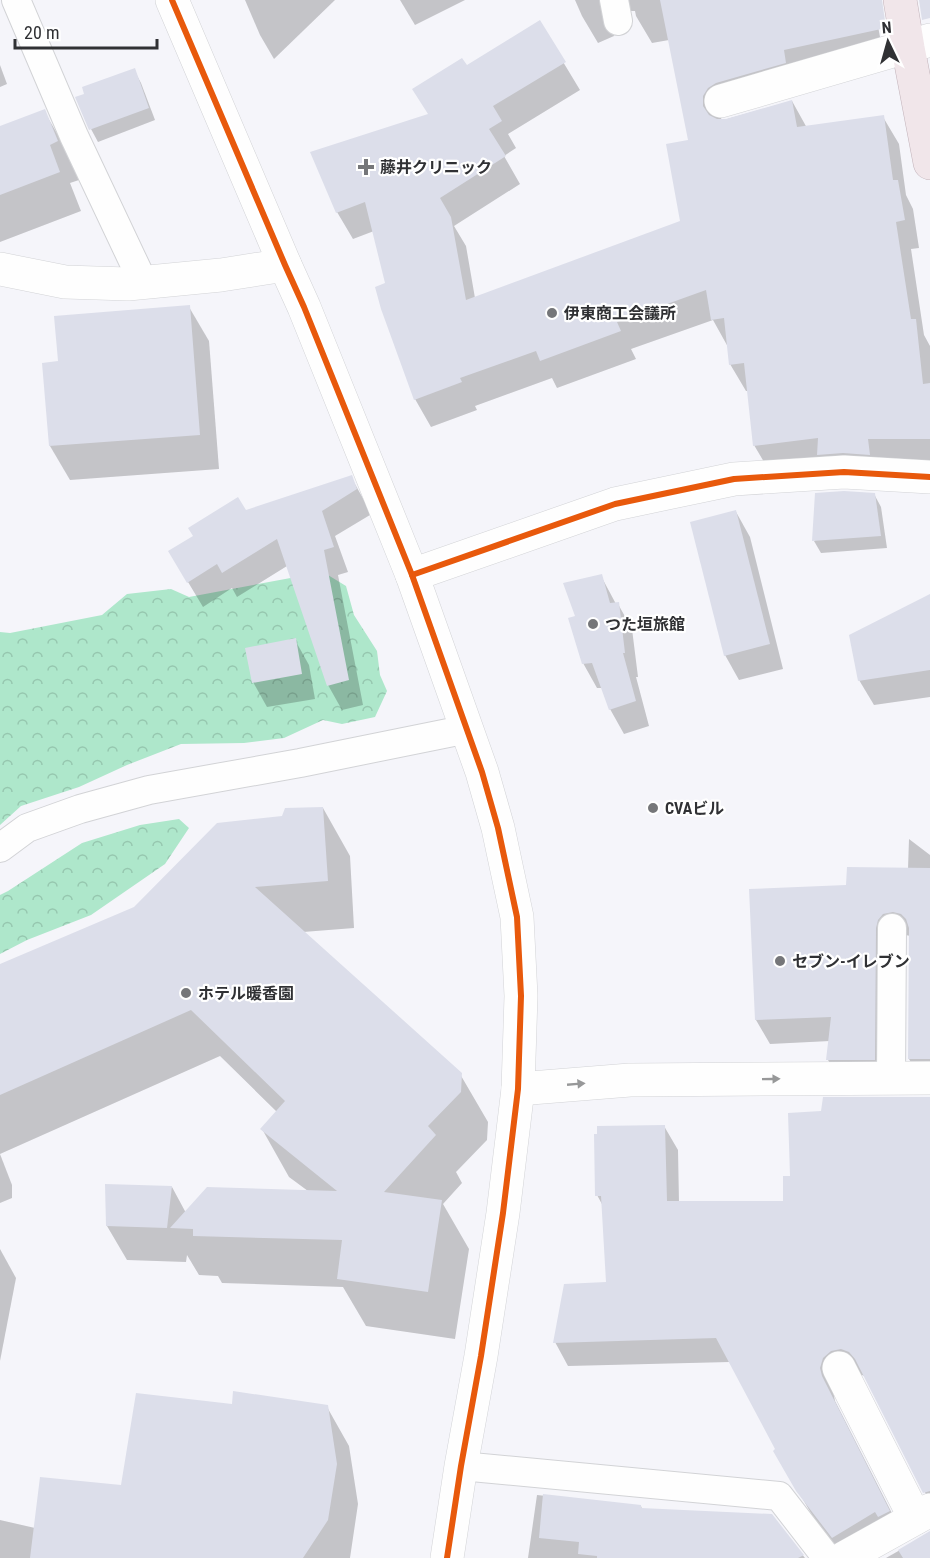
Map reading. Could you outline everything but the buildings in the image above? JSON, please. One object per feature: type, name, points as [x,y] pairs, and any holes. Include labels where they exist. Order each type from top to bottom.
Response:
[{"type":"highway","points":[[900,0],[919,44],[930,163]]},
{"type":"street","points":[[172,0],[304,307],[412,575],[482,772],[498,828],[517,917],[521,996],[518,1089],[502,1224],[447,1558]]},
{"type":"street","points":[[721,101],[919,44]]},
{"type":"street","points":[[0,269],[65,282],[128,284],[221,275],[285,265]]},
{"type":"street","points":[[412,575],[615,504],[734,479],[844,472],[930,477]]},
{"type":"street","points":[[518,1089],[630,1080],[930,1078]]},
{"type":"street","points":[[839,1368],[923,1514],[844,1558]]},
{"type":"lane","points":[[16,0],[74,136],[142,282]]},
{"type":"lane","points":[[0,848],[27,828],[80,809],[149,790],[300,763],[468,729]]},
{"type":"lane","points":[[891,1078],[892,928]]},
{"type":"lane","points":[[461,1466],[779,1496],[827,1558]]},
{"type":"green space","points":[[323,572],[346,586],[354,615],[377,651],[380,675],[387,691],[375,717],[342,724],[323,720],[284,738],[244,743],[181,744],[79,787],[21,806],[0,825],[0,632],[10,633],[102,615],[127,594],[171,589],[189,597]]},
{"type":"green space","points":[[179,819],[189,828],[165,864],[91,915],[27,940],[0,954],[0,895],[82,843],[140,825]]},
{"type":"cycle path","points":[[172,0],[304,307],[412,575],[482,772],[498,828],[517,917],[521,996],[518,1089],[503,1213],[447,1558]]},
{"type":"cycle path","points":[[412,575],[615,504],[734,479],[844,472],[930,477]]},
{"type":"place","name":"藤井クリニック","points":[[366,167]]},
{"type":"place","name":"伊東商工会議所","points":[[552,313]]},
{"type":"place","name":"つた垣旅館","points":[[593,624]]},
{"type":"place","name":"CVAビル","points":[[653,808]]},
{"type":"place","name":"セブン-イレブン","points":[[780,961]]},
{"type":"place","name":"ホテル暖香園","points":[[186,993]]}]
